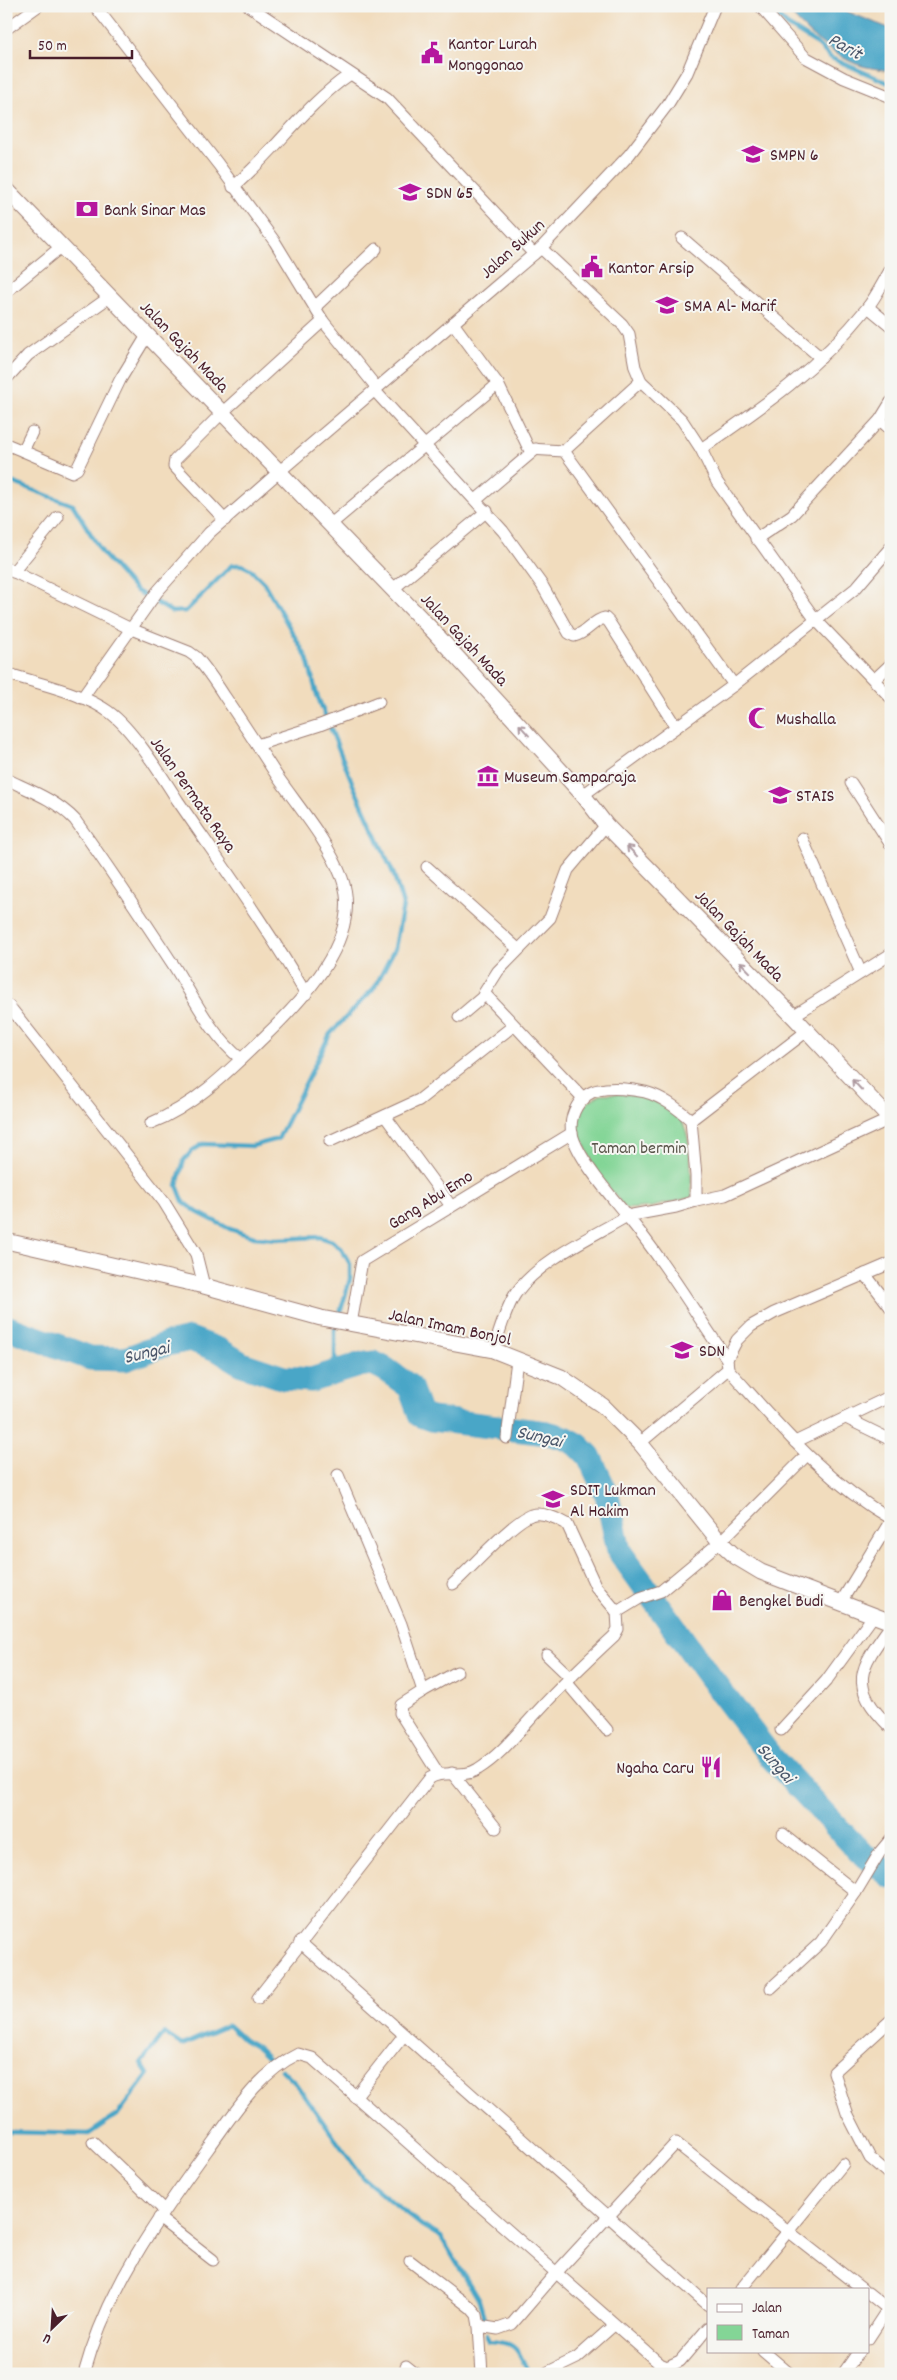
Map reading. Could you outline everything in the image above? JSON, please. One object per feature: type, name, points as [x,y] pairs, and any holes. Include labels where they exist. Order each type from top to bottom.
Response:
[{"type":"main road","name":"Jalan Gajah Mada","points":[[6,189],[393,589],[583,795],[606,825],[793,1016],[890,1120]]},
{"type":"main road","name":"Jalan Imam Bonjol","points":[[6,1241],[204,1286],[340,1322],[493,1350],[569,1382],[603,1406],[640,1443],[720,1542],[736,1557],[761,1572],[891,1623]]},
{"type":"street","points":[[6,29],[38,6]]},
{"type":"street","points":[[95,6],[218,164],[275,242],[323,322],[375,389],[487,511],[542,585],[570,633],[574,636],[579,635],[600,619],[605,618],[676,727]]},
{"type":"street","points":[[249,6],[325,55],[396,106],[538,251],[622,324],[629,334],[635,367],[641,380],[682,420],[701,449],[717,482],[815,619],[891,698]]},
{"type":"street","name":"Jalan Sukun","points":[[82,698],[157,592],[209,534],[375,389],[538,251],[629,155],[668,104],[686,72],[715,6]]},
{"type":"street","points":[[760,6],[805,57],[837,75],[891,97]]},
{"type":"street","points":[[233,187],[250,173],[303,114],[329,89],[349,74]]},
{"type":"street","points":[[682,238],[821,358]]},
{"type":"street","points":[[6,292],[62,246]]},
{"type":"street","points":[[314,307],[376,249]]},
{"type":"street","points":[[701,449],[771,401],[811,369],[868,307],[891,269]]},
{"type":"street","points":[[6,378],[28,355],[111,296]]},
{"type":"street","points":[[868,307],[891,326]]},
{"type":"street","points":[[225,520],[174,466],[174,463],[222,412],[323,322]]},
{"type":"street","points":[[453,323],[498,384],[529,449],[564,451],[641,380]]},
{"type":"street","points":[[6,444],[72,472],[77,468],[120,380],[148,334]]},
{"type":"street","points":[[331,524],[498,384]]},
{"type":"street","points":[[756,539],[792,515],[880,420],[891,402]]},
{"type":"street","points":[[880,420],[891,430]]},
{"type":"street","points":[[23,451],[32,432]]},
{"type":"street","points":[[476,500],[536,449]]},
{"type":"street","points":[[564,451],[734,685]]},
{"type":"street","points":[[393,589],[487,511]]},
{"type":"street","points":[[58,517],[9,570],[131,629],[189,652],[196,657],[328,849],[345,891],[347,910],[342,930],[320,977],[306,994],[241,1059],[169,1116],[151,1123]]},
{"type":"street","points":[[583,795],[734,685],[856,588],[890,551]]},
{"type":"street","points":[[874,680],[891,664]]},
{"type":"street","name":"Jalan Permata Raya","points":[[6,673],[82,698],[110,712],[126,728],[269,932],[306,994]]},
{"type":"street","points":[[257,745],[320,725],[378,702]]},
{"type":"street","points":[[6,779],[51,800],[75,820],[149,928],[219,1038],[241,1059]]},
{"type":"street","points":[[851,783],[891,845]]},
{"type":"street","points":[[459,1017],[485,995],[486,986],[518,949],[550,918],[568,870],[606,825]]},
{"type":"street","points":[[802,838],[861,973]]},
{"type":"street","points":[[427,867],[518,949]]},
{"type":"street","points":[[793,1016],[891,954]]},
{"type":"street","points":[[485,995],[584,1099]]},
{"type":"street","points":[[9,1006],[164,1202],[196,1254],[204,1286]]},
{"type":"street","points":[[330,1141],[419,1100],[514,1026]]},
{"type":"street","points":[[690,1120],[807,1031]]},
{"type":"street","points":[[696,1201],[696,1176],[690,1120],[668,1101],[645,1092],[598,1090],[584,1099],[573,1110],[572,1133],[580,1152],[605,1188],[656,1251],[727,1364],[807,1456],[847,1490],[891,1520],[841,1602]]},
{"type":"street","points":[[385,1116],[451,1206]]},
{"type":"street","points":[[493,1350],[517,1293],[530,1279],[559,1255],[627,1216],[725,1195],[890,1120]]},
{"type":"street","name":"Gang Abu Emo","points":[[340,1322],[362,1261],[572,1133]]},
{"type":"street","points":[[640,1443],[727,1364],[737,1340],[751,1326],[774,1313],[891,1263]]},
{"type":"street","points":[[864,1274],[891,1308]]},
{"type":"street","points":[[507,1438],[516,1360]]},
{"type":"street","points":[[795,1442],[891,1396]]},
{"type":"street","points":[[846,1418],[891,1440]]},
{"type":"street","points":[[617,1612],[640,1598],[661,1591],[720,1542],[807,1456]]},
{"type":"street","points":[[338,1475],[401,1624],[423,1691]]},
{"type":"street","points":[[258,1998],[430,1778],[438,1773],[465,1774],[475,1771],[492,1760],[618,1629],[617,1612],[596,1587],[567,1524],[540,1514],[531,1515],[512,1529],[453,1584]]},
{"type":"street","points":[[781,1730],[826,1680],[874,1615]]},
{"type":"street","points":[[891,1623],[868,1656],[862,1672],[861,1684],[866,1697],[891,1728]]},
{"type":"street","points":[[547,1655],[569,1680],[606,1730]]},
{"type":"street","points":[[438,1773],[400,1713],[401,1705],[457,1672]]},
{"type":"street","points":[[452,1773],[496,1828]]},
{"type":"street","points":[[782,1834],[856,1892]]},
{"type":"street","points":[[771,1988],[821,1942],[856,1892],[880,1852],[891,1839]]},
{"type":"street","points":[[300,1942],[707,2304]]},
{"type":"street","points":[[891,2020],[834,2072],[847,2112],[870,2158],[891,2176]]},
{"type":"street","points":[[355,2096],[404,2035]]},
{"type":"street","points":[[84,2374],[97,2333],[110,2302],[122,2278],[161,2214],[242,2102],[274,2069],[298,2054],[312,2058],[555,2274],[660,2364],[667,2367],[680,2361],[707,2329]]},
{"type":"street","points":[[93,2142],[161,2214],[213,2260]]},
{"type":"street","points":[[479,2326],[498,2329],[512,2324],[555,2274],[676,2143],[861,2288]]},
{"type":"street","points":[[742,2288],[790,2232],[843,2164]]},
{"type":"street","points":[[410,2261],[471,2308],[477,2315],[482,2374]]},
{"type":"street","points":[[870,2295],[889,2307],[870,2336]]},
{"type":"street","points":[[548,2372],[577,2358],[614,2325]]},
{"type":"street","points":[[764,2352],[790,2374]]},
{"type":"street","points":[[843,2374],[858,2352]]},
{"type":"street","points":[[406,2366],[416,2374]]},
{"type":"green space","name":"Taman bermin","points":[[601,1094],[646,1097],[668,1106],[676,1112],[686,1130],[688,1139],[692,1197],[652,1207],[626,1209],[597,1172],[575,1124],[584,1106]]},
{"type":"water","points":[[833,6],[891,29],[891,71],[860,65],[846,60],[808,32],[785,7]]},
{"type":"waterway","name":"Parit","points":[[768,6],[787,25],[816,43],[831,58],[891,84]]},
{"type":"waterway","points":[[6,480],[73,505],[103,554],[135,590],[172,612],[186,611],[232,565],[242,565],[250,569],[264,583],[307,658],[317,695],[354,787],[394,875],[403,905],[395,948],[375,987],[330,1034],[278,1139],[252,1146],[203,1144],[192,1151],[184,1160],[177,1185],[183,1201],[197,1212],[230,1229],[254,1237],[276,1239],[320,1237],[332,1241],[342,1250],[350,1264],[350,1279],[335,1330],[335,1373]]},
{"type":"waterway","name":"Sungai","points":[[6,1327],[90,1358],[125,1359],[167,1344],[190,1339],[219,1350],[242,1364],[284,1378],[311,1380],[359,1365],[373,1363],[410,1387],[420,1415],[431,1419],[547,1433],[565,1438],[578,1445],[589,1456],[607,1495],[619,1551],[709,1676],[770,1756],[860,1852],[891,1876]]},
{"type":"waterway","points":[[6,2132],[89,2134],[118,2114],[148,2074],[141,2063],[164,2033],[182,2045],[228,2025],[244,2040],[258,2048],[273,2063]]},
{"type":"waterway","points":[[282,2070],[296,2084],[363,2178],[421,2225],[441,2237],[479,2300],[485,2321]]},
{"type":"waterway","points":[[487,2334],[488,2341],[505,2343],[515,2348],[529,2374]]},
{"type":"place","name":"Kantor Lurah Monggonao","points":[[432,53]]},
{"type":"place","name":"SMPN 6","points":[[753,154]]},
{"type":"place","name":"SDN 65","points":[[410,192]]},
{"type":"place","name":"Bank Sinar Mas","points":[[87,209]]},
{"type":"place","name":"Kantor Arsip","points":[[592,267]]},
{"type":"place","name":"SMA Al- Marif","points":[[667,305]]},
{"type":"place","name":"Mushalla","points":[[759,718]]},
{"type":"place","name":"Museum Samparaja","points":[[488,776]]},
{"type":"place","name":"STAIS","points":[[780,795]]},
{"type":"place","name":"SDN","points":[[682,1350]]},
{"type":"place","name":"SDIT Lukman Al Hakim","points":[[553,1499]]},
{"type":"place","name":"Bengkel Budi","points":[[722,1600]]},
{"type":"place","name":"Ngaha Caru","points":[[711,1767]]}]
